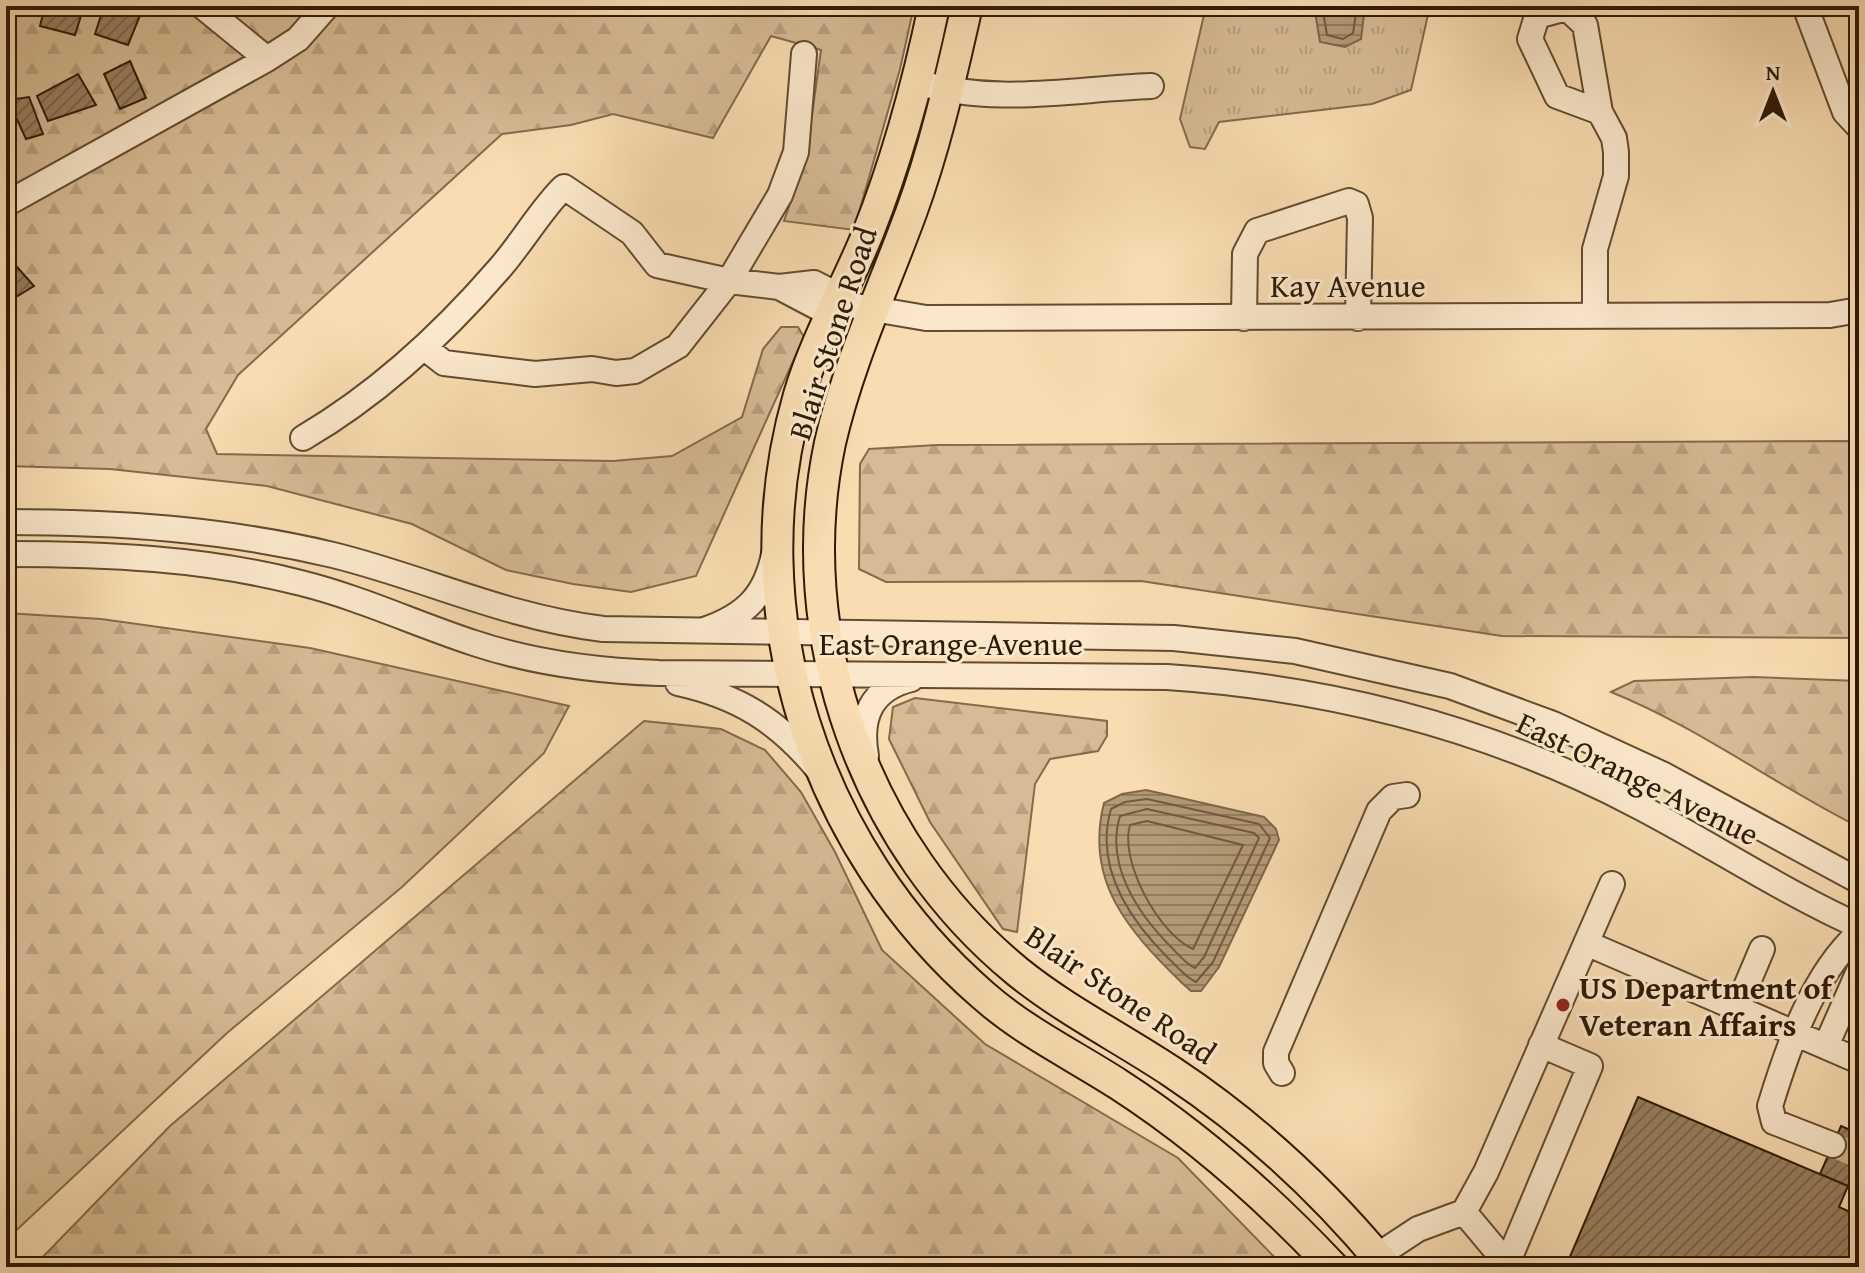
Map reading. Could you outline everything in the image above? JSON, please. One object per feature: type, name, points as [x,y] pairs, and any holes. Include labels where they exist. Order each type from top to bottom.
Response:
[{"type":"main road","name":"Blair Stone Road","points":[[934,6],[917,82],[882,194],[838,303],[813,355],[794,415],[782,477],[778,528],[784,632],[790,674],[823,776],[850,833],[883,886],[922,935],[962,976],[1038,1036],[1118,1085],[1200,1143],[1266,1199],[1333,1267]]},
{"type":"main road","name":"Blair Stone Road","points":[[967,6],[947,92],[912,209],[846,385],[824,475],[819,545],[824,633],[833,674],[870,778],[924,870],[950,906],[995,951],[1042,990],[1166,1068],[1226,1112],[1310,1183],[1376,1263]]},
{"type":"street","points":[[202,6],[267,59]]},
{"type":"street","points":[[6,204],[267,59],[298,39],[327,6]]},
{"type":"street","points":[[1805,6],[1832,84],[1845,112],[1859,127]]},
{"type":"street","points":[[425,348],[444,363],[469,369],[535,374],[592,369],[616,373],[635,371],[678,346],[729,281],[780,195],[796,152],[804,54]]},
{"type":"street","points":[[917,82],[947,92],[1001,97],[1151,86]]},
{"type":"street","points":[[1595,316],[1595,249],[1616,176],[1614,138],[1600,112]]},
{"type":"street","points":[[303,438],[350,411],[425,348],[499,270],[564,187],[632,233],[657,265],[729,281]]},
{"type":"street","points":[[1244,318],[1245,254],[1257,231],[1349,201],[1356,204],[1360,218],[1358,318]]},
{"type":"street","name":"Kay Avenue","points":[[729,281],[779,287],[819,308],[838,303],[926,318],[1830,315],[1859,310]]},
{"type":"street","name":"East Orange Avenue","points":[[6,522],[120,523],[243,537],[335,556],[543,620],[634,632],[1174,638],[1295,651],[1416,677],[1501,704],[1617,752],[1859,881]]},
{"type":"street","points":[[698,632],[745,611],[762,593],[778,528]]},
{"type":"street","name":"East Orange Avenue","points":[[6,554],[154,558],[243,570],[361,601],[502,651],[561,665],[621,671],[1121,676],[1230,681],[1282,688],[1402,713],[1518,750],[1575,775],[1859,926]]},
{"type":"street","points":[[621,671],[719,693],[752,708],[790,737],[823,776]]},
{"type":"street","points":[[870,778],[864,748],[866,712],[885,689],[924,675]]},
{"type":"street","points":[[1282,1073],[1276,1063],[1276,1052],[1379,811],[1393,797],[1407,795]]},
{"type":"street","points":[[1376,1263],[1418,1229],[1464,1212],[1486,1172],[1612,884]]},
{"type":"street","points":[[1833,1145],[1774,1122],[1770,1106],[1817,989],[1839,951],[1859,933]]},
{"type":"street","points":[[1586,943],[1859,1061]]},
{"type":"street","points":[[1737,1008],[1762,949]]},
{"type":"street","points":[[1826,1046],[1859,971]]},
{"type":"street","points":[[1464,1212],[1509,1265],[1590,1066],[1541,1045]]},
{"type":"green space","points":[[6,6],[914,6],[900,69],[854,230],[784,221],[806,158],[821,50],[771,36],[713,138],[613,114],[571,125],[502,134],[238,375],[206,429],[217,454],[613,461],[672,456],[742,417],[763,349],[781,327],[798,327],[804,337],[696,576],[631,592],[506,570],[412,524],[267,486],[110,469],[6,466]]},
{"type":"green space","points":[[1206,6],[1430,6],[1411,90],[1372,104],[1219,122],[1205,149],[1190,147],[1180,119]]},
{"type":"green space","points":[[1859,441],[1859,638],[1502,636],[1141,581],[886,582],[859,569],[860,464],[869,449],[937,445]]},
{"type":"green space","points":[[6,613],[101,619],[310,648],[569,706],[544,753],[402,887],[227,1033],[6,1240]]},
{"type":"green space","points":[[1754,677],[1859,681],[1859,827],[1675,722],[1611,692],[1634,681]]},
{"type":"green space","points":[[915,698],[1107,721],[1107,736],[1098,751],[1050,759],[1035,784],[1017,932],[1003,929],[930,822],[889,739],[893,707]]},
{"type":"green space","points":[[644,721],[721,729],[765,750],[801,792],[835,852],[882,950],[985,1044],[1178,1158],[1284,1267],[33,1267],[170,1126]]},
{"type":"water","points":[[1314,6],[1365,6],[1361,39],[1345,47],[1320,42]]},
{"type":"water","points":[[1146,790],[1264,817],[1276,829],[1279,840],[1219,967],[1201,991],[1191,991],[1145,944],[1116,903],[1106,881],[1100,857],[1099,831],[1104,803],[1122,794]]},
{"type":"building","points":[[45,6],[84,6],[75,35],[40,26]]},
{"type":"building","points":[[104,6],[143,8],[128,45],[95,34]]},
{"type":"building","points":[[130,61],[146,98],[120,109],[104,74]]},
{"type":"building","points":[[78,74],[96,105],[48,121],[37,96]]},
{"type":"building","points":[[29,97],[43,134],[26,139],[8,100]]},
{"type":"building","points":[[17,267],[34,286],[6,303],[6,273]]},
{"type":"building","points":[[1638,1097],[1848,1186],[1839,1207],[1859,1216],[1859,1267],[1566,1266]]},
{"type":"building","points":[[1841,1126],[1859,1134],[1859,1159],[1848,1186],[1820,1174]]},
{"type":"tunnel","points":[[1833,1145],[1859,1156]]},
{"type":"place","name":"US Department of Veteran Affairs","points":[[1563,1005]]}]
